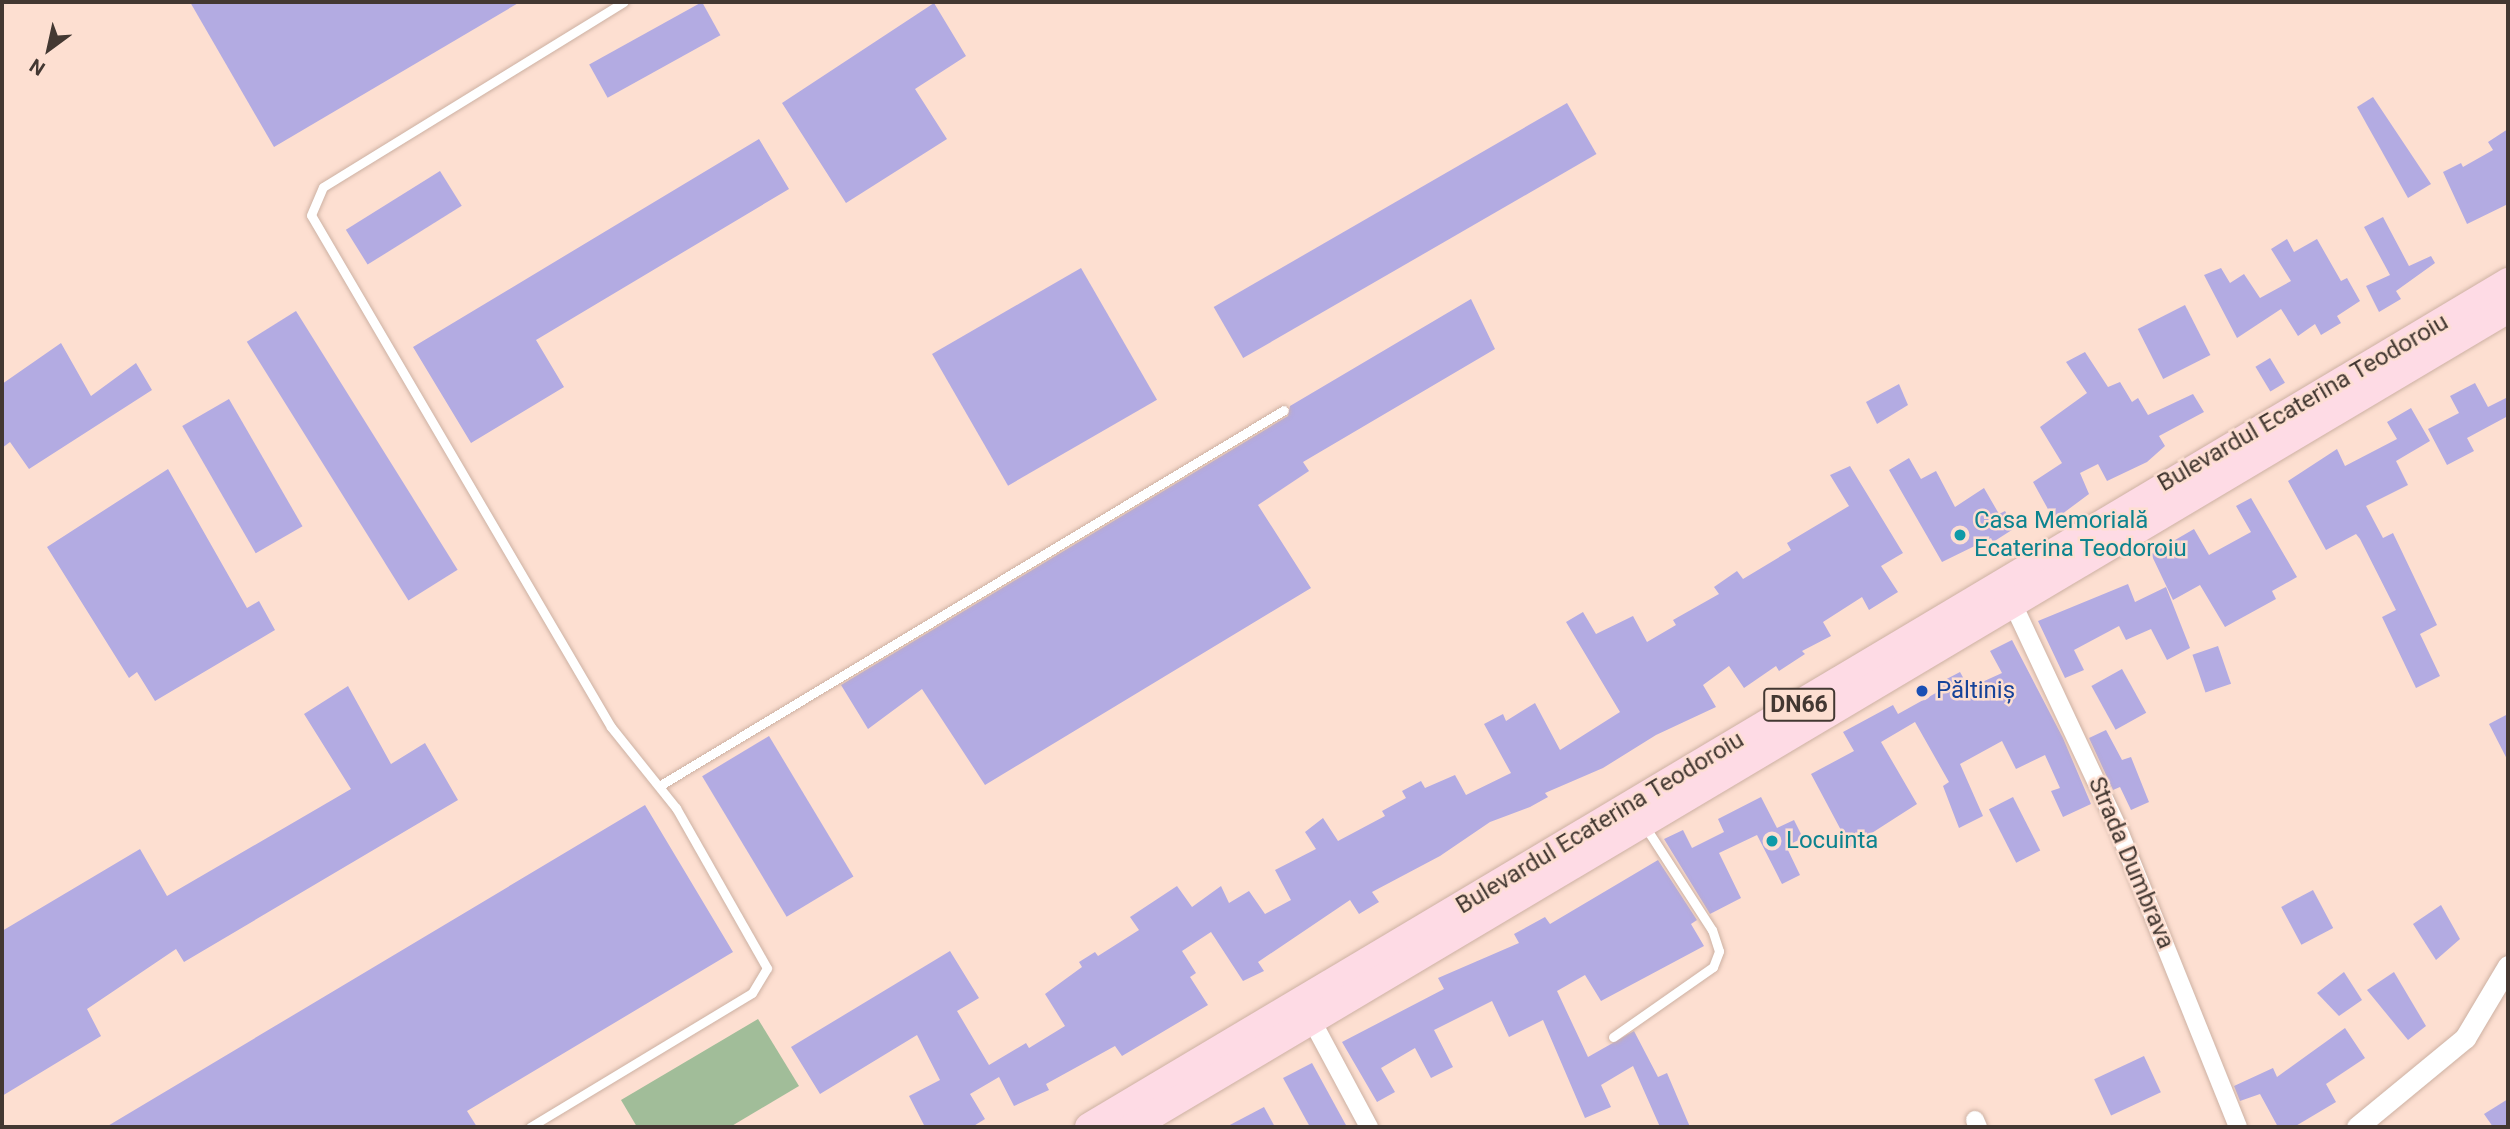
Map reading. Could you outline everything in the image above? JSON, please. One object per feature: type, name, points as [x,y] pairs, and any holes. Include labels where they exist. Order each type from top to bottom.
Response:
[{"type":"main road","name":"Bulevardul Ecaterina Teodoroiu","points":[[1132,1127],[1643,824],[2007,593],[2508,282]]},
{"type":"main road","name":"Bulevardul Ecaterina Teodoroiu","points":[[1089,1127],[2007,593],[2508,309]]},
{"type":"street","name":"Strada Dumbrava","points":[[2007,593],[2117,826],[2238,1127]]},
{"type":"street","points":[[2357,1127],[2465,1038],[2508,966]]},
{"type":"street","points":[[1311,1019],[1369,1127]]},
{"type":"lane","points":[[530,1127],[762,984],[767,968],[659,786],[611,727],[311,215],[323,187],[624,2]]},
{"type":"lane","points":[[659,786],[1284,410]]},
{"type":"lane","points":[[1613,1037],[1713,967],[1719,951],[1712,930],[1643,824]]},
{"type":"green space","points":[[758,1019],[799,1086],[730,1127],[637,1127],[621,1100]]},
{"type":"building","points":[[190,2],[520,2],[274,147]]},
{"type":"building","points":[[702,2],[720,35],[608,98],[589,65]]},
{"type":"building","points":[[934,3],[966,56],[915,89],[947,139],[846,203],[782,103]]},
{"type":"building","points":[[2373,97],[2431,184],[2408,198],[2357,107]]},
{"type":"building","points":[[1567,103],[1596,154],[1243,358],[1214,307]]},
{"type":"building","points":[[2508,129],[2508,204],[2467,224],[2443,172],[2461,163],[2463,167],[2493,150],[2488,142]]},
{"type":"building","points":[[759,139],[789,189],[536,340],[564,387],[471,443],[413,347]]},
{"type":"building","points":[[440,171],[462,206],[368,265],[346,230]]},
{"type":"building","points":[[2383,217],[2409,266],[2431,256],[2435,263],[2396,291],[2401,299],[2379,312],[2366,286],[2390,275],[2364,227]]},
{"type":"building","points":[[2287,239],[2294,252],[2317,239],[2341,281],[2347,278],[2360,301],[2337,316],[2341,323],[2321,335],[2315,324],[2298,336],[2281,309],[2237,338],[2204,275],[2221,268],[2230,283],[2244,274],[2260,298],[2291,281],[2271,249]]},
{"type":"building","points":[[1081,268],[1157,400],[1008,486],[932,354]]},
{"type":"building","points":[[1471,299],[1495,349],[1303,462],[1309,471],[1258,505],[1311,588],[985,785],[922,689],[868,729],[841,685],[1288,416],[1290,406]]},
{"type":"building","points":[[2185,305],[2210,355],[2163,379],[2138,329]]},
{"type":"building","points":[[296,311],[458,570],[408,600],[247,342]]},
{"type":"building","points":[[61,343],[91,396],[136,363],[152,390],[29,469],[10,442],[2,448],[2,384]]},
{"type":"building","points":[[2085,352],[2108,387],[2120,382],[2132,402],[2138,398],[2148,415],[2193,394],[2204,412],[2159,436],[2165,446],[2147,462],[2107,481],[2098,464],[2080,473],[2089,494],[2054,520],[2033,482],[2062,463],[2040,427],[2087,393],[2066,362]]},
{"type":"building","points":[[2270,358],[2285,383],[2270,392],[2255,367]]},
{"type":"building","points":[[2475,383],[2488,407],[2508,397],[2508,416],[2467,438],[2474,451],[2447,465],[2428,429],[2459,413],[2450,396]]},
{"type":"building","points":[[1899,384],[1908,405],[1877,424],[1866,402]]},
{"type":"building","points":[[229,399],[302,526],[256,553],[182,426]]},
{"type":"building","points":[[2411,408],[2430,441],[2396,461],[2408,485],[2366,506],[2383,538],[2393,533],[2437,625],[2420,634],[2440,676],[2416,688],[2382,617],[2396,610],[2360,539],[2356,534],[2326,550],[2288,481],[2337,449],[2345,466],[2397,439],[2387,422]]},
{"type":"building","points":[[1909,458],[1921,479],[1936,471],[1955,507],[1984,488],[1999,514],[2005,511],[2015,528],[1993,542],[1991,538],[1942,562],[1889,470]]},
{"type":"building","points":[[1850,466],[1903,553],[1881,566],[1898,592],[1869,610],[1862,597],[1823,622],[1831,636],[1802,651],[1805,654],[1779,671],[1776,666],[1744,688],[1729,666],[1703,685],[1716,707],[1656,735],[1603,768],[1545,793],[1548,797],[1530,807],[1490,822],[1440,856],[1372,892],[1379,902],[1359,914],[1350,900],[1258,962],[1264,971],[1243,981],[1211,932],[1182,951],[1196,973],[1190,977],[1208,1005],[1122,1056],[1115,1046],[1046,1084],[1049,1090],[1014,1106],[999,1077],[970,1094],[985,1119],[972,1127],[925,1127],[909,1096],[940,1080],[917,1035],[820,1094],[791,1047],[950,951],[979,998],[957,1011],[989,1065],[1026,1043],[1029,1048],[1065,1026],[1045,994],[1082,967],[1079,962],[1095,952],[1098,956],[1139,930],[1130,917],[1177,886],[1192,907],[1221,886],[1229,903],[1249,891],[1265,914],[1291,900],[1275,870],[1316,849],[1305,832],[1323,818],[1338,841],[1385,816],[1382,811],[1406,798],[1402,791],[1421,781],[1425,788],[1455,775],[1466,795],[1511,773],[1484,724],[1503,714],[1506,721],[1535,703],[1560,750],[1620,712],[1566,622],[1583,612],[1596,634],[1633,616],[1647,642],[1676,625],[1673,620],[1719,594],[1714,587],[1737,571],[1743,579],[1791,550],[1787,543],[1849,506],[1830,475]]},
{"type":"building","points":[[168,469],[247,608],[259,601],[275,630],[155,701],[137,672],[129,678],[47,547]]},
{"type":"building","points":[[2251,498],[2297,577],[2272,591],[2276,599],[2225,627],[2200,585],[2173,600],[2151,554],[2194,529],[2209,555],[2251,532],[2236,506]]},
{"type":"building","points":[[2128,584],[2135,602],[2166,587],[2190,648],[2167,660],[2151,629],[2126,640],[2119,626],[2074,650],[2084,670],[2065,678],[2038,621]]},
{"type":"building","points":[[2012,640],[2063,738],[2091,804],[2063,817],[2051,791],[2060,788],[2045,755],[2016,769],[2002,741],[1960,764],[1983,816],[1959,828],[1943,786],[1949,782],[1915,722],[1881,742],[1917,804],[1850,847],[1811,774],[1854,751],[1843,732],[1893,705],[1898,714],[1943,689],[1939,683],[1960,672],[1969,688],[2002,673],[1990,651]]},
{"type":"building","points":[[2218,646],[2231,684],[2205,693],[2192,655]]},
{"type":"building","points":[[2122,669],[2146,713],[2116,730],[2091,686]]},
{"type":"building","points":[[348,686],[391,764],[425,743],[458,800],[184,962],[176,949],[87,1009],[101,1036],[2,1096],[2,931],[140,849],[167,896],[351,789],[304,714]]},
{"type":"building","points":[[2508,714],[2508,761],[2489,724]]},
{"type":"building","points":[[2106,730],[2122,760],[2131,757],[2149,802],[2131,810],[2120,787],[2113,790],[2089,738]]},
{"type":"building","points":[[769,736],[853,877],[787,917],[702,776]]},
{"type":"building","points":[[1761,797],[1777,828],[1794,820],[1803,838],[1786,846],[1800,875],[1782,884],[1757,835],[1719,853],[1741,898],[1710,914],[1664,839],[1683,830],[1692,848],[1724,832],[1718,819]]},
{"type":"building","points":[[2013,797],[2040,850],[2016,863],[1989,809]]},
{"type":"building","points":[[645,805],[733,952],[467,1111],[477,1127],[106,1127]]},
{"type":"building","points":[[1658,860],[1697,920],[1691,924],[1704,946],[1601,1001],[1585,975],[1557,991],[1588,1057],[1634,1031],[1658,1077],[1667,1073],[1690,1127],[1660,1127],[1633,1066],[1601,1085],[1611,1107],[1585,1118],[1543,1020],[1509,1037],[1492,1001],[1434,1030],[1453,1067],[1431,1078],[1415,1048],[1381,1068],[1395,1092],[1377,1102],[1342,1042],[1444,989],[1438,978],[1519,943],[1514,934],[1545,917],[1550,924]]},
{"type":"building","points":[[2313,890],[2333,928],[2301,945],[2281,907]]},
{"type":"building","points":[[2441,905],[2460,939],[2436,960],[2413,924]]},
{"type":"building","points":[[2344,972],[2362,1000],[2339,1016],[2317,993]]},
{"type":"building","points":[[2394,972],[2426,1026],[2408,1040],[2367,990]]},
{"type":"building","points":[[2345,1028],[2365,1058],[2326,1084],[2336,1102],[2294,1127],[2278,1127],[2260,1094],[2240,1101],[2234,1086],[2273,1068],[2277,1077]]},
{"type":"building","points":[[2144,1056],[2161,1092],[2111,1115],[2094,1079]]},
{"type":"building","points":[[1312,1063],[1347,1127],[1310,1127],[1283,1078]]},
{"type":"building","points":[[2508,1099],[2508,1127],[2493,1127],[2484,1114]]},
{"type":"building","points":[[1264,1107],[1275,1127],[1226,1127]]},
{"type":"place","name":"Casa Memorială Ecaterina Teodoroiu","points":[[1960,535]]},
{"type":"place","name":"Păltiniș","points":[[1922,691]]},
{"type":"place","name":"Locuinta","points":[[1772,841]]}]
